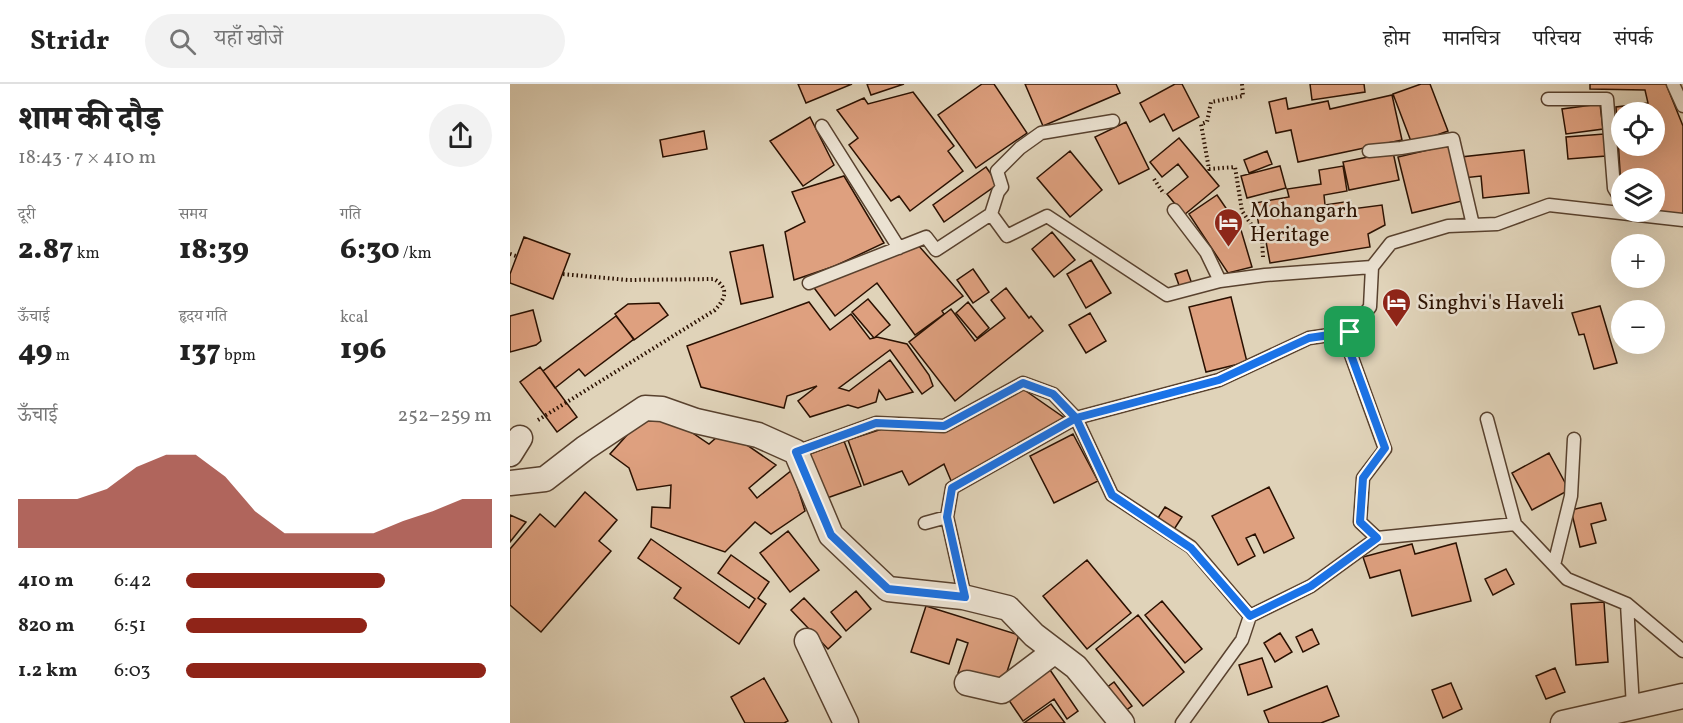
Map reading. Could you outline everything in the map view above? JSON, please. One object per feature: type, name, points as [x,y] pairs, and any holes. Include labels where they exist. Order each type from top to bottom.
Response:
[{"type":"street","points":[[510,483],[545,479],[585,448],[645,408],[662,409],[696,421],[759,435],[796,452],[831,535],[888,589],[965,597],[1008,608],[1034,635],[1076,667],[1122,723]]},
{"type":"street","points":[[807,641],[846,723]]},
{"type":"street","points":[[968,683],[1002,691],[1055,651]]},
{"type":"street","points":[[1563,723],[1683,696]]},
{"type":"lane","points":[[1673,84],[1683,106]]},
{"type":"lane","points":[[1548,99],[1607,99],[1612,168]]},
{"type":"lane","points":[[809,283],[926,237],[936,250],[991,214],[998,192],[1002,187],[997,171],[1020,148],[1041,133],[1113,121]]},
{"type":"lane","points":[[822,126],[899,248]]},
{"type":"lane","points":[[1369,151],[1453,139],[1473,225]]},
{"type":"lane","points":[[1377,538],[1360,522],[1363,478],[1385,448],[1351,355],[1350,332],[1370,307],[1372,267],[1391,243],[1448,225],[1497,224],[1549,205],[1611,211]]},
{"type":"lane","points":[[1174,210],[1206,252],[1220,281]]},
{"type":"lane","points":[[991,214],[1007,236],[1047,216],[1167,295],[1220,281],[1264,275],[1372,267]]},
{"type":"lane","points":[[1665,218],[1683,220]]},
{"type":"lane","points":[[965,597],[947,517],[952,488],[1076,418],[1219,380],[1309,338],[1350,332]]},
{"type":"lane","points":[[796,452],[876,423],[944,426],[1023,383],[1053,394],[1076,418],[1112,495],[1191,548],[1250,616]]},
{"type":"lane","points":[[1487,419],[1515,524],[1567,579],[1627,604],[1683,651]]},
{"type":"lane","points":[[1554,565],[1571,496],[1574,439]]},
{"type":"lane","points":[[925,524],[947,517]]},
{"type":"lane","points":[[1182,723],[1242,640],[1250,616],[1311,586],[1377,538],[1515,524]]},
{"type":"lane","points":[[1627,604],[1633,707]]},
{"type":"path","points":[[1242,84],[1243,96],[1211,102],[1207,122],[1202,124],[1209,169],[1235,167],[1242,211],[1262,240],[1264,275]]},
{"type":"path","points":[[510,254],[516,256]]},
{"type":"path","points":[[515,446],[544,416],[715,310],[725,296],[721,283],[714,279],[627,280],[562,274]]},
{"type":"building","points":[[798,84],[852,84],[806,103]]},
{"type":"building","points":[[867,84],[904,84],[871,95]]},
{"type":"building","points":[[982,84],[994,84],[1027,133],[976,168],[938,115]]},
{"type":"building","points":[[1025,84],[1116,84],[1120,93],[1043,126]]},
{"type":"building","points":[[1175,84],[1182,84],[1199,117],[1173,131],[1164,114],[1150,122],[1140,103]]},
{"type":"building","points":[[1310,84],[1364,84],[1365,92],[1312,100]]},
{"type":"building","points":[[1421,84],[1430,84],[1448,131],[1412,144],[1393,94]]},
{"type":"building","points":[[1590,84],[1666,84],[1683,126],[1683,214],[1665,212],[1665,168],[1620,168],[1619,156],[1665,156],[1665,102],[1648,102],[1645,90],[1590,89]]},
{"type":"building","points":[[913,92],[954,146],[948,151],[963,171],[910,211],[899,196],[891,201],[849,145],[858,138],[837,110],[864,98],[868,104]]},
{"type":"building","points":[[1392,95],[1402,140],[1298,162],[1291,130],[1276,133],[1269,102],[1286,98],[1288,109],[1328,101],[1330,109]]},
{"type":"building","points":[[1600,104],[1603,129],[1566,134],[1562,109]]},
{"type":"building","points":[[810,117],[834,165],[803,186],[770,141]]},
{"type":"building","points":[[1126,122],[1149,169],[1119,184],[1095,137]]},
{"type":"building","points":[[704,131],[707,149],[663,157],[660,140]]},
{"type":"building","points":[[1604,134],[1606,156],[1568,159],[1566,137]]},
{"type":"building","points":[[1179,138],[1219,186],[1184,215],[1167,194],[1188,177],[1178,164],[1162,177],[1150,162]]},
{"type":"building","points":[[1449,145],[1462,201],[1412,213],[1398,157]]},
{"type":"building","points":[[1524,150],[1529,193],[1483,198],[1481,176],[1463,178],[1461,157]]},
{"type":"building","points":[[1070,151],[1102,190],[1070,217],[1037,178]]},
{"type":"building","points":[[1267,151],[1272,164],[1249,173],[1244,160]]},
{"type":"building","points":[[1393,152],[1399,180],[1349,190],[1343,162]]},
{"type":"building","points":[[1280,166],[1286,188],[1247,198],[1241,176]]},
{"type":"building","points":[[1343,166],[1347,191],[1324,195],[1325,205],[1351,201],[1352,209],[1382,205],[1385,225],[1368,234],[1370,247],[1270,263],[1264,231],[1260,232],[1255,203],[1289,197],[1287,189],[1321,184],[1319,170]]},
{"type":"building","points":[[986,167],[998,184],[944,222],[933,205]]},
{"type":"building","points":[[844,176],[884,243],[835,266],[794,280],[785,232],[805,222],[792,192]]},
{"type":"building","name":"Mohangarh Heritage","points":[[1217,195],[1241,230],[1252,267],[1228,273],[1189,214]]},
{"type":"building","points":[[1052,232],[1075,260],[1054,277],[1032,249]]},
{"type":"building","points":[[524,237],[570,254],[553,299],[510,283],[510,274]]},
{"type":"building","points":[[763,245],[773,297],[741,304],[730,252]]},
{"type":"building","points":[[918,245],[963,296],[942,311],[944,314],[915,335],[877,283],[835,316],[812,285]]},
{"type":"building","points":[[1091,260],[1111,293],[1086,308],[1067,274]]},
{"type":"building","points":[[973,269],[989,292],[973,303],[957,280]]},
{"type":"building","points":[[1187,270],[1192,284],[1180,288],[1175,274]]},
{"type":"building","points":[[1006,288],[1029,318],[1031,316],[1043,331],[955,401],[909,342],[951,309],[975,341],[1005,318],[991,300]]},
{"type":"building","points":[[1231,297],[1247,362],[1206,372],[1189,307]]},
{"type":"building","points":[[868,299],[890,325],[874,338],[852,312]]},
{"type":"building","points":[[809,302],[830,330],[851,314],[870,339],[877,337],[907,344],[929,375],[933,386],[922,394],[890,350],[839,388],[849,391],[890,360],[913,392],[886,400],[879,390],[876,402],[858,408],[848,405],[810,417],[798,401],[817,386],[787,396],[784,408],[701,387],[687,346]]},
{"type":"building","points":[[968,302],[989,328],[977,338],[956,313]]},
{"type":"building","points":[[659,303],[668,315],[634,340],[615,314],[628,304]]},
{"type":"building","points":[[1600,306],[1611,343],[1611,354],[1614,354],[1617,363],[1594,369],[1584,334],[1579,335],[1572,313]]},
{"type":"building","points":[[533,310],[541,341],[536,345],[510,352],[510,316]]},
{"type":"building","points":[[1090,313],[1106,341],[1086,353],[1069,325]]},
{"type":"building","points":[[616,316],[634,339],[585,376],[579,369],[555,388],[543,371]]},
{"type":"building","points":[[540,367],[577,417],[557,432],[520,382]]},
{"type":"building","points":[[1023,389],[1066,419],[952,483],[944,464],[909,485],[902,471],[864,485],[848,440],[885,428],[909,431],[930,428]]},
{"type":"building","points":[[646,414],[666,415],[709,444],[725,430],[776,465],[749,488],[757,498],[792,470],[805,511],[771,534],[755,522],[725,552],[651,527],[652,507],[670,508],[671,485],[637,490],[629,468],[610,454]]},
{"type":"building","points":[[1073,434],[1098,481],[1054,503],[1030,456]]},
{"type":"building","points":[[844,441],[861,486],[827,498],[810,454]]},
{"type":"building","points":[[1549,453],[1569,490],[1532,510],[1512,473]]},
{"type":"building","points":[[1269,487],[1294,538],[1264,553],[1255,534],[1246,538],[1255,556],[1238,565],[1212,516]]},
{"type":"building","points":[[585,492],[617,520],[599,541],[611,551],[541,632],[510,605],[510,549],[540,514],[555,527]]},
{"type":"building","points":[[1601,503],[1606,520],[1591,524],[1596,543],[1580,547],[1571,510]]},
{"type":"building","points":[[1165,507],[1182,517],[1173,531],[1156,521]]},
{"type":"building","points":[[510,515],[526,522],[510,542]]},
{"type":"building","points":[[788,531],[819,570],[790,592],[760,553]]},
{"type":"building","points":[[651,539],[749,608],[755,599],[718,573],[731,555],[769,582],[758,598],[766,604],[739,644],[674,598],[681,588],[638,558]]},
{"type":"building","points":[[1456,543],[1471,601],[1412,616],[1400,570],[1370,578],[1363,557],[1412,544],[1415,554]]},
{"type":"building","points":[[1087,560],[1131,613],[1087,649],[1043,596]]},
{"type":"building","points":[[1506,569],[1514,584],[1493,595],[1485,579]]},
{"type":"building","points":[[856,591],[871,609],[846,631],[831,612]]},
{"type":"building","points":[[804,598],[841,637],[828,649],[791,610]]},
{"type":"building","points":[[1162,601],[1202,649],[1185,663],[1145,615]]},
{"type":"building","points":[[1604,602],[1608,662],[1576,665],[1571,604]]},
{"type":"building","points":[[926,606],[1019,635],[1002,687],[958,673],[968,643],[957,639],[949,664],[911,652]]},
{"type":"building","points":[[1138,615],[1184,672],[1143,706],[1096,649]]},
{"type":"building","points":[[1312,629],[1319,644],[1303,652],[1296,637]]},
{"type":"building","points":[[1280,633],[1292,652],[1275,662],[1264,643]]},
{"type":"building","points":[[1262,658],[1272,687],[1248,695],[1239,665]]},
{"type":"building","points":[[1046,664],[1078,711],[1067,719],[1054,699],[1023,721],[1004,693]]},
{"type":"building","points":[[1555,668],[1565,692],[1546,699],[1536,676]]},
{"type":"building","points":[[764,678],[788,721],[784,723],[745,723],[731,697]]},
{"type":"building","points":[[1114,682],[1132,706],[1119,715],[1102,691]]},
{"type":"building","points":[[1451,683],[1462,709],[1443,718],[1432,690]]},
{"type":"building","points":[[1327,686],[1339,716],[1321,723],[1269,723],[1264,711]]},
{"type":"building","points":[[1051,704],[1065,723],[1024,723]]},
{"type":"place","name":"Mohangarh Heritage","points":[[1229,248]]},
{"type":"place","name":"Singhvi's Haveli","points":[[1396,328]]},
{"type":"route","points":[[1350,332],[1309,338],[1219,380],[1076,418],[1053,394],[1023,383],[944,426],[876,423],[796,452],[831,535],[888,589],[965,597],[947,517],[952,488],[1076,418],[1112,495],[1191,548],[1250,616],[1311,586],[1377,538],[1360,522],[1363,478],[1385,448],[1351,355],[1350,332]]}]
